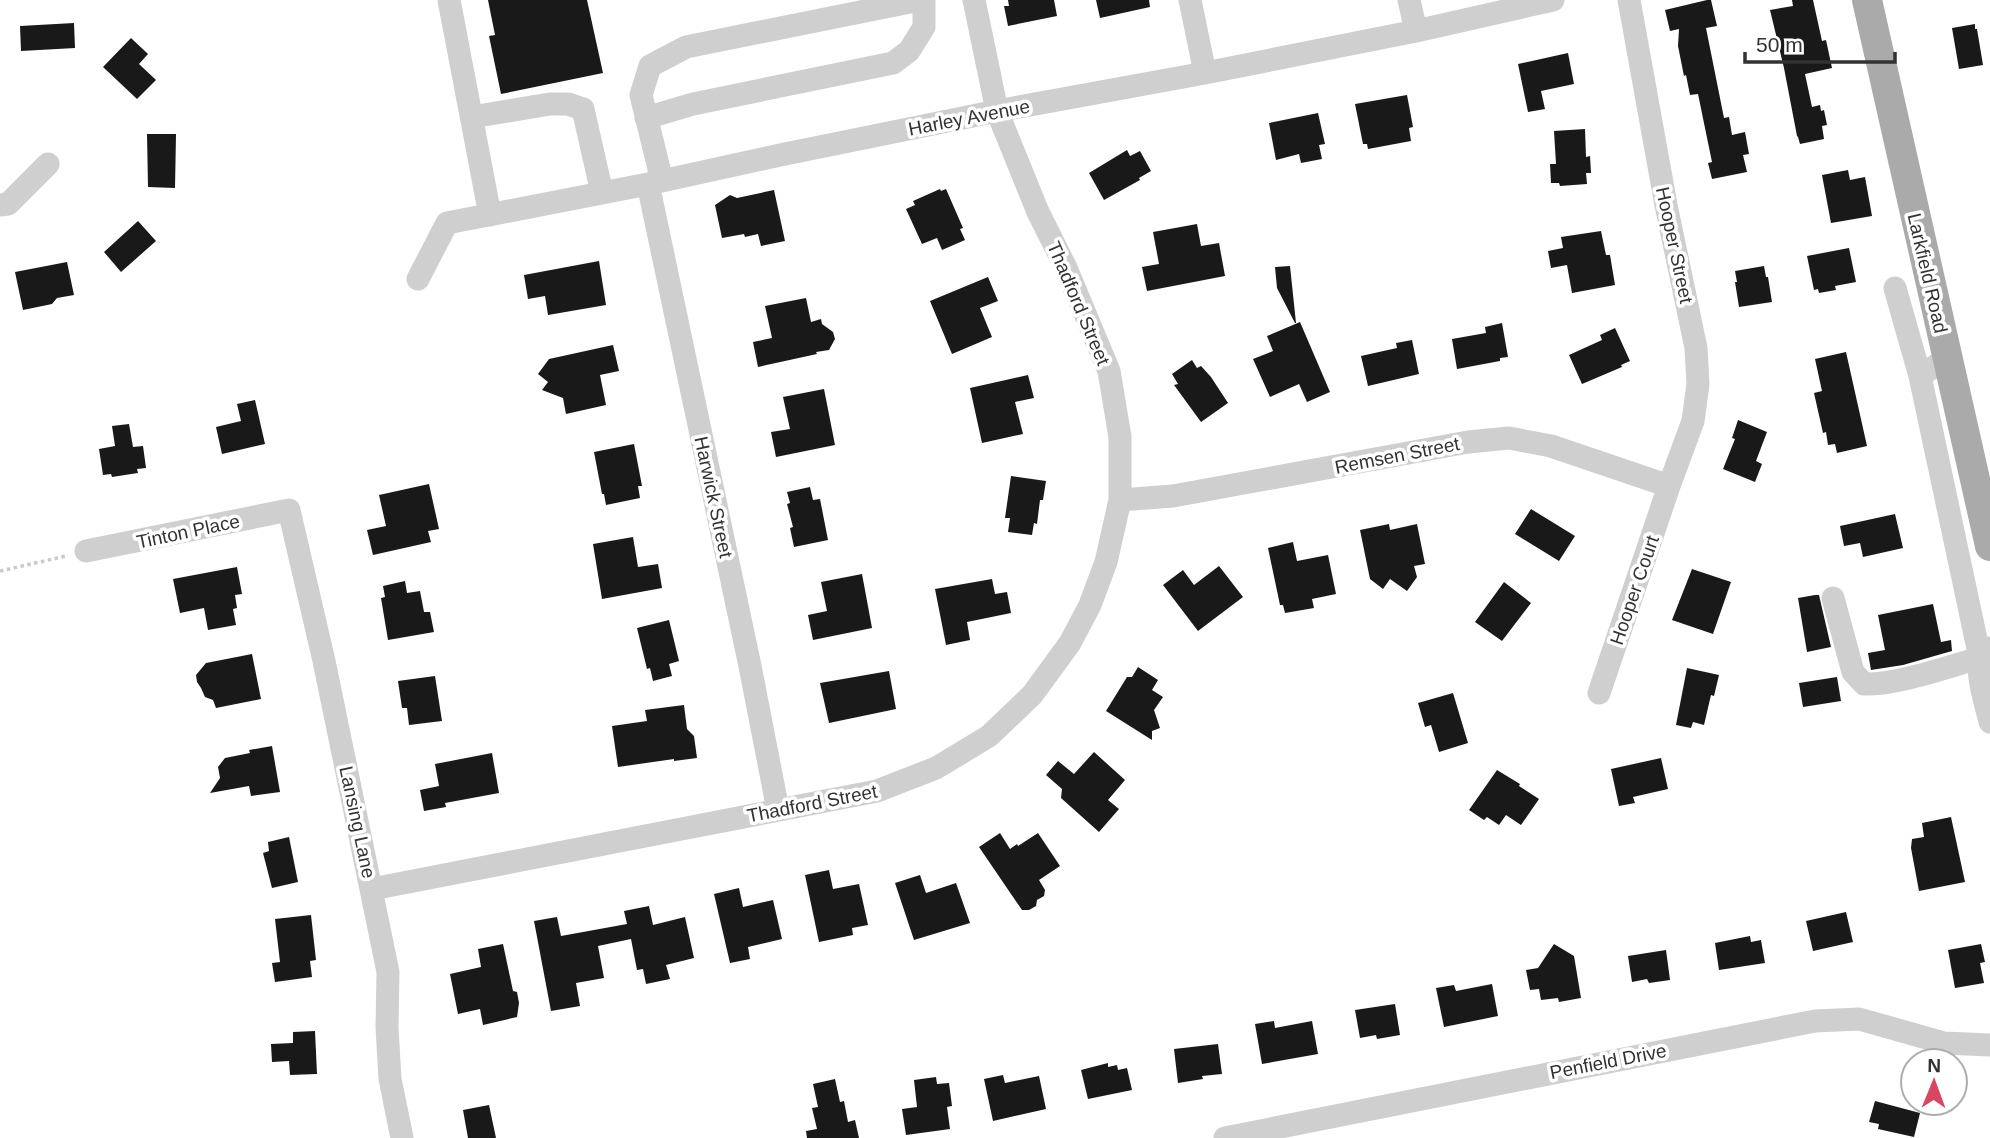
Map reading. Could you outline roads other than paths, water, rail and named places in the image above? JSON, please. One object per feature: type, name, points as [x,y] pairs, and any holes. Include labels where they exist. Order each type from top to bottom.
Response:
[{"type":"main road","name":"Larkfield Road","points":[[1867,0],[1990,546]]},
{"type":"street","points":[[449,0],[490,215]]},
{"type":"street","points":[[646,118],[693,104],[893,63],[909,51],[924,27],[922,0]]},
{"type":"street","name":"Harwick Street","points":[[778,810],[655,183],[641,95],[650,66],[686,47],[922,0]]},
{"type":"street","name":"Thadford Street","points":[[372,889],[877,792],[936,768],[989,736],[1032,695],[1070,643],[1090,605],[1106,562],[1120,500],[1120,437],[1109,371],[1066,268],[1038,212],[997,111],[974,0]]},
{"type":"street","points":[[1190,0],[1205,73]]},
{"type":"street","points":[[1409,0],[1416,31]]},
{"type":"street","name":"Harley Avenue","points":[[418,279],[447,223],[655,183],[997,111],[1416,31],[1553,0]]},
{"type":"street","name":"Hooper Street","points":[[1629,0],[1666,205],[1696,348],[1698,384],[1693,421],[1668,486]]},
{"type":"street","points":[[472,117],[550,104],[568,103],[583,109],[602,193]]},
{"type":"street","points":[[0,205],[8,204],[48,164]]},
{"type":"street","points":[[1895,288],[1920,376],[1985,653],[1978,670],[1990,722]]},
{"type":"street","points":[[1920,376],[1947,358]]},
{"type":"street","name":"Remsen Street","points":[[1120,500],[1173,496],[1468,442],[1509,438],[1551,446],[1668,486]]},
{"type":"street","name":"Hooper Court","points":[[1599,693],[1668,486]]},
{"type":"street","name":"Tinton Place","points":[[86,551],[289,510]]},
{"type":"street","name":"Lansing Lane","points":[[289,510],[388,972],[390,1079],[402,1138]]},
{"type":"street","points":[[1833,598],[1853,672],[1864,684],[1876,685],[1900,679],[1985,653]]},
{"type":"street","name":"Penfield Drive","points":[[1225,1138],[1815,1021],[1859,1019],[1944,1043],[1990,1045]]}]
